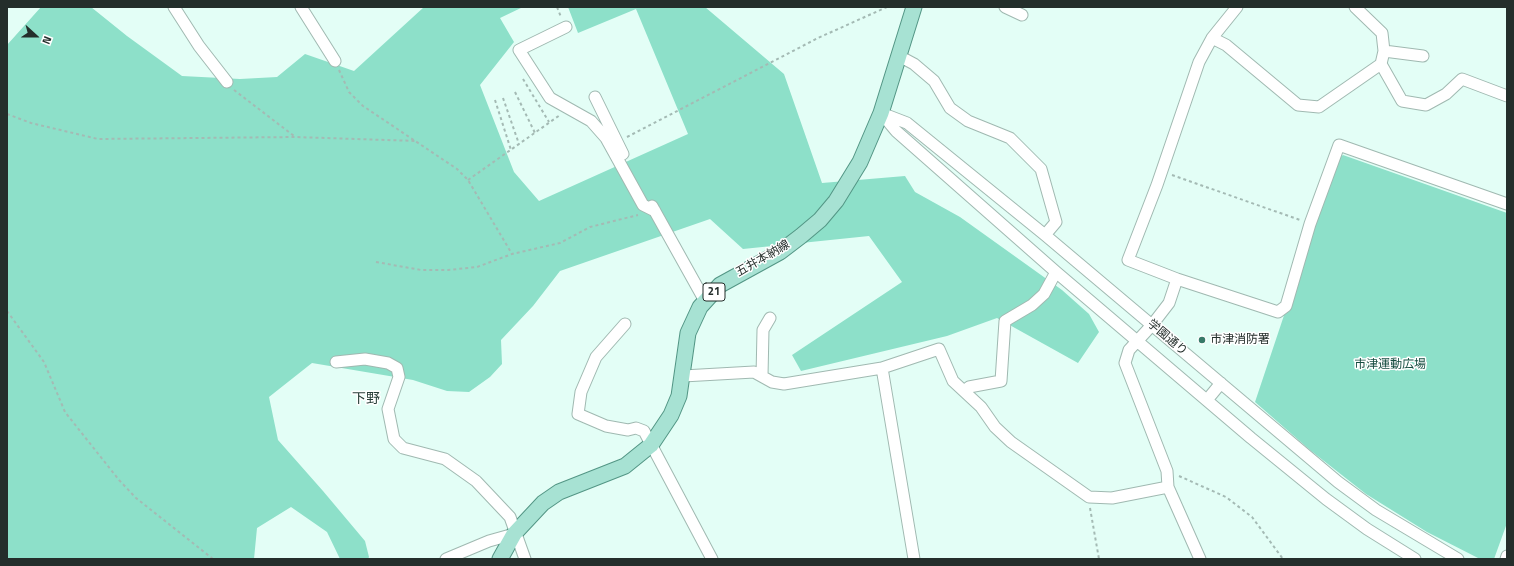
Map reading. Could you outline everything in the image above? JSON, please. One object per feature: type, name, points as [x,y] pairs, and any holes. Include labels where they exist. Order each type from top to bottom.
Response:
[{"type":"main road","name":"五井本納線","points":[[500,559],[514,534],[543,503],[559,492],[625,466],[651,445],[671,415],[679,396],[688,333],[693,319],[705,301],[720,286],[780,252],[820,220],[852,177],[881,113],[914,7]]},
{"type":"street","points":[[174,7],[199,46],[227,82]]},
{"type":"street","points":[[302,7],[335,61]]},
{"type":"street","points":[[1005,7],[1022,15]]},
{"type":"street","points":[[1237,7],[1212,38],[1199,62],[1162,171],[1128,260],[1177,279],[1278,312],[1286,306],[1310,224],[1339,145],[1507,204]]},
{"type":"street","points":[[1212,38],[1226,45],[1298,105],[1319,107],[1381,64],[1384,51],[1382,34],[1355,7]]},
{"type":"street","points":[[566,27],[519,50],[550,98],[567,109],[591,121],[606,138],[643,205],[655,211]]},
{"type":"street","points":[[1384,51],[1423,56]]},
{"type":"street","points":[[899,56],[914,64],[934,81],[950,108],[968,121],[1010,138],[1041,169],[1056,222],[1045,235]]},
{"type":"street","points":[[1381,64],[1402,101],[1426,104],[1446,94],[1462,79],[1507,96]]},
{"type":"street","points":[[595,97],[617,142],[705,301]]},
{"type":"street","points":[[881,113],[896,131],[1056,272],[1207,400],[1326,498],[1367,529],[1415,559]]},
{"type":"street","name":"学園通り","points":[[881,113],[907,122],[1045,235],[1338,482],[1376,510],[1458,559]]},
{"type":"street","points":[[964,391],[969,387],[1001,381],[1004,321],[1032,305],[1044,294],[1056,272]]},
{"type":"street","points":[[1177,279],[1169,303],[1152,325],[1129,350],[1125,363],[1167,471],[1168,487],[1200,559]]},
{"type":"street","points":[[762,376],[763,330],[770,318]]},
{"type":"street","points":[[625,324],[596,357],[581,392],[578,414],[606,426],[628,430],[636,428],[644,431],[712,559]]},
{"type":"street","points":[[683,376],[754,372],[772,382],[784,384],[882,368],[938,349],[953,381],[981,407],[995,427],[1012,442],[1088,497],[1112,498],[1168,487]]},
{"type":"street","points":[[336,362],[365,359],[388,363],[397,368],[399,377],[388,409],[394,439],[403,448],[445,459],[476,481],[510,517],[514,534],[525,559]]},
{"type":"street","points":[[882,368],[914,559]]},
{"type":"street","points":[[1207,400],[1221,383]]},
{"type":"street","points":[[446,559],[488,541],[514,534]]},
{"type":"path","points":[[617,142],[818,38],[887,7]]},
{"type":"path","points":[[335,61],[349,92],[363,106],[457,169],[468,180],[512,254]]},
{"type":"path","points":[[521,75],[549,122]]},
{"type":"path","points":[[227,82],[234,91],[295,137]]},
{"type":"path","points":[[515,92],[535,133]]},
{"type":"path","points":[[503,98],[519,144]]},
{"type":"path","points":[[495,100],[511,150]]},
{"type":"path","points":[[468,180],[567,109]]},
{"type":"path","points":[[7,114],[31,123],[98,139],[295,137],[417,141]]},
{"type":"path","points":[[1162,171],[1310,224]]},
{"type":"path","points":[[376,262],[421,270],[448,270],[477,267],[512,254],[560,244],[590,227],[655,211]]},
{"type":"path","points":[[7,310],[44,362],[64,412],[119,480],[136,498],[213,559]]},
{"type":"path","points":[[1167,471],[1226,497],[1252,517],[1283,559]]},
{"type":"path","points":[[1088,497],[1099,559]]},
{"type":"green space","points":[[41,7],[91,7],[127,36],[182,76],[240,79],[277,77],[305,54],[354,71],[424,7],[523,7],[500,18],[514,42],[480,85],[514,172],[539,201],[688,134],[636,9],[578,33],[568,7],[705,7],[784,74],[822,183],[905,176],[915,192],[960,217],[1062,290],[1089,314],[1099,332],[1078,363],[997,318],[947,336],[801,371],[792,355],[902,282],[869,236],[743,249],[710,219],[560,271],[533,306],[501,340],[502,364],[490,377],[469,392],[447,391],[413,380],[312,363],[269,397],[278,440],[365,541],[369,557],[368,559],[340,559],[327,532],[291,507],[257,528],[254,559],[7,559],[7,45]]},
{"type":"green space","name":"市津運動広場","points":[[1343,155],[1507,213],[1507,523],[1494,559],[1480,559],[1427,532],[1366,494],[1310,450],[1255,402],[1336,160]]},
{"type":"place","name":"市津消防署","points":[[1202,340]]},
{"type":"district","name":"下野","points":[[366,400]]}]
